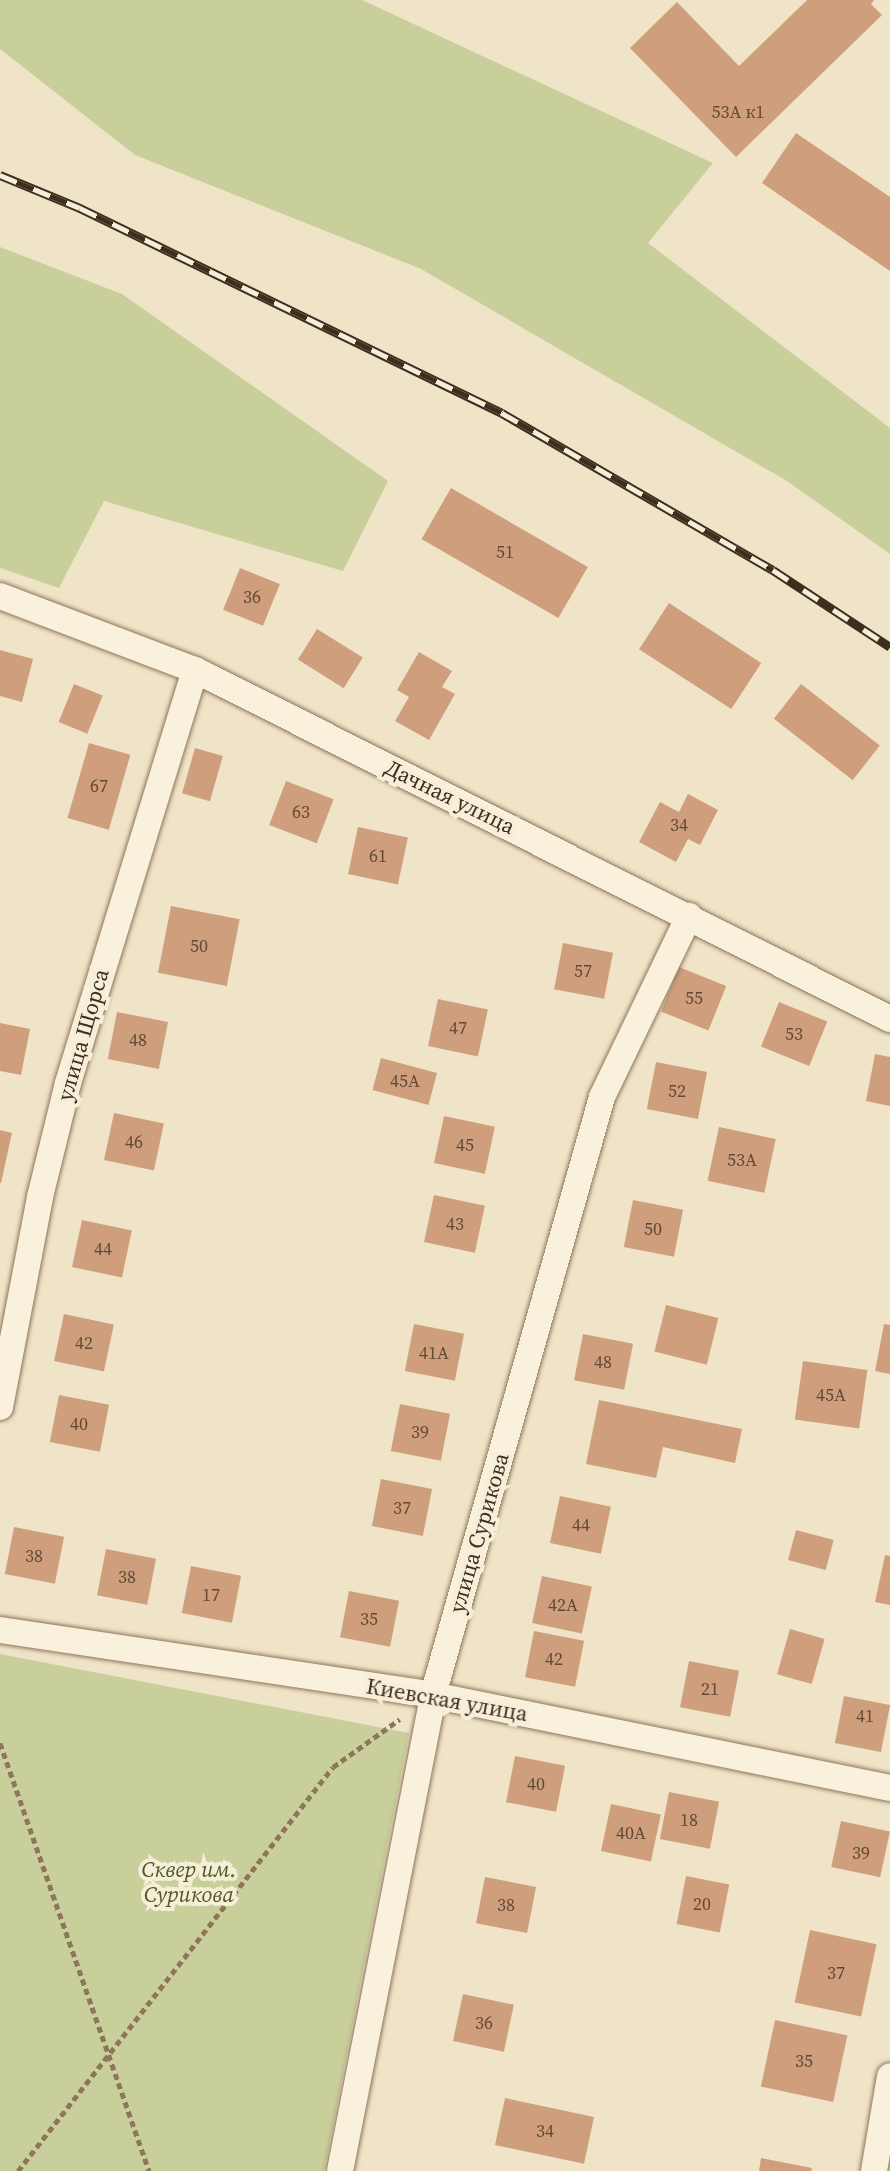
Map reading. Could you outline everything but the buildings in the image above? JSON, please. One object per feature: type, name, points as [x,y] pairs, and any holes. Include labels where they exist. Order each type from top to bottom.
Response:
[{"type":"street","name":"Дачная улица","points":[[0,596],[195,670],[890,1019]]},
{"type":"street","name":"улица Щорса","points":[[0,1407],[40,1197],[68,1083],[195,670]]},
{"type":"street","name":"улица Сурикова","points":[[340,2171],[433,1695],[602,1097],[689,916]]},
{"type":"street","name":"Киевская улица","points":[[0,1630],[433,1695],[890,1788]]},
{"type":"street","points":[[874,2171],[890,2076]]},
{"type":"path","points":[[18,2171],[333,1767],[433,1695]]},
{"type":"path","points":[[0,1743],[149,2171]]},
{"type":"green space","points":[[0,0],[362,0],[713,163],[648,243],[890,428],[890,554],[787,481],[421,269],[135,155],[0,49]]},
{"type":"green space","points":[[0,247],[122,294],[388,481],[343,571],[104,501],[59,588],[0,568]]},
{"type":"green space","name":"Сквер им. Сурикова","points":[[0,1654],[409,1733],[324,2171],[0,2171]]},
{"type":"railway","points":[[0,175],[80,208],[502,413],[773,570],[890,647]]}]
